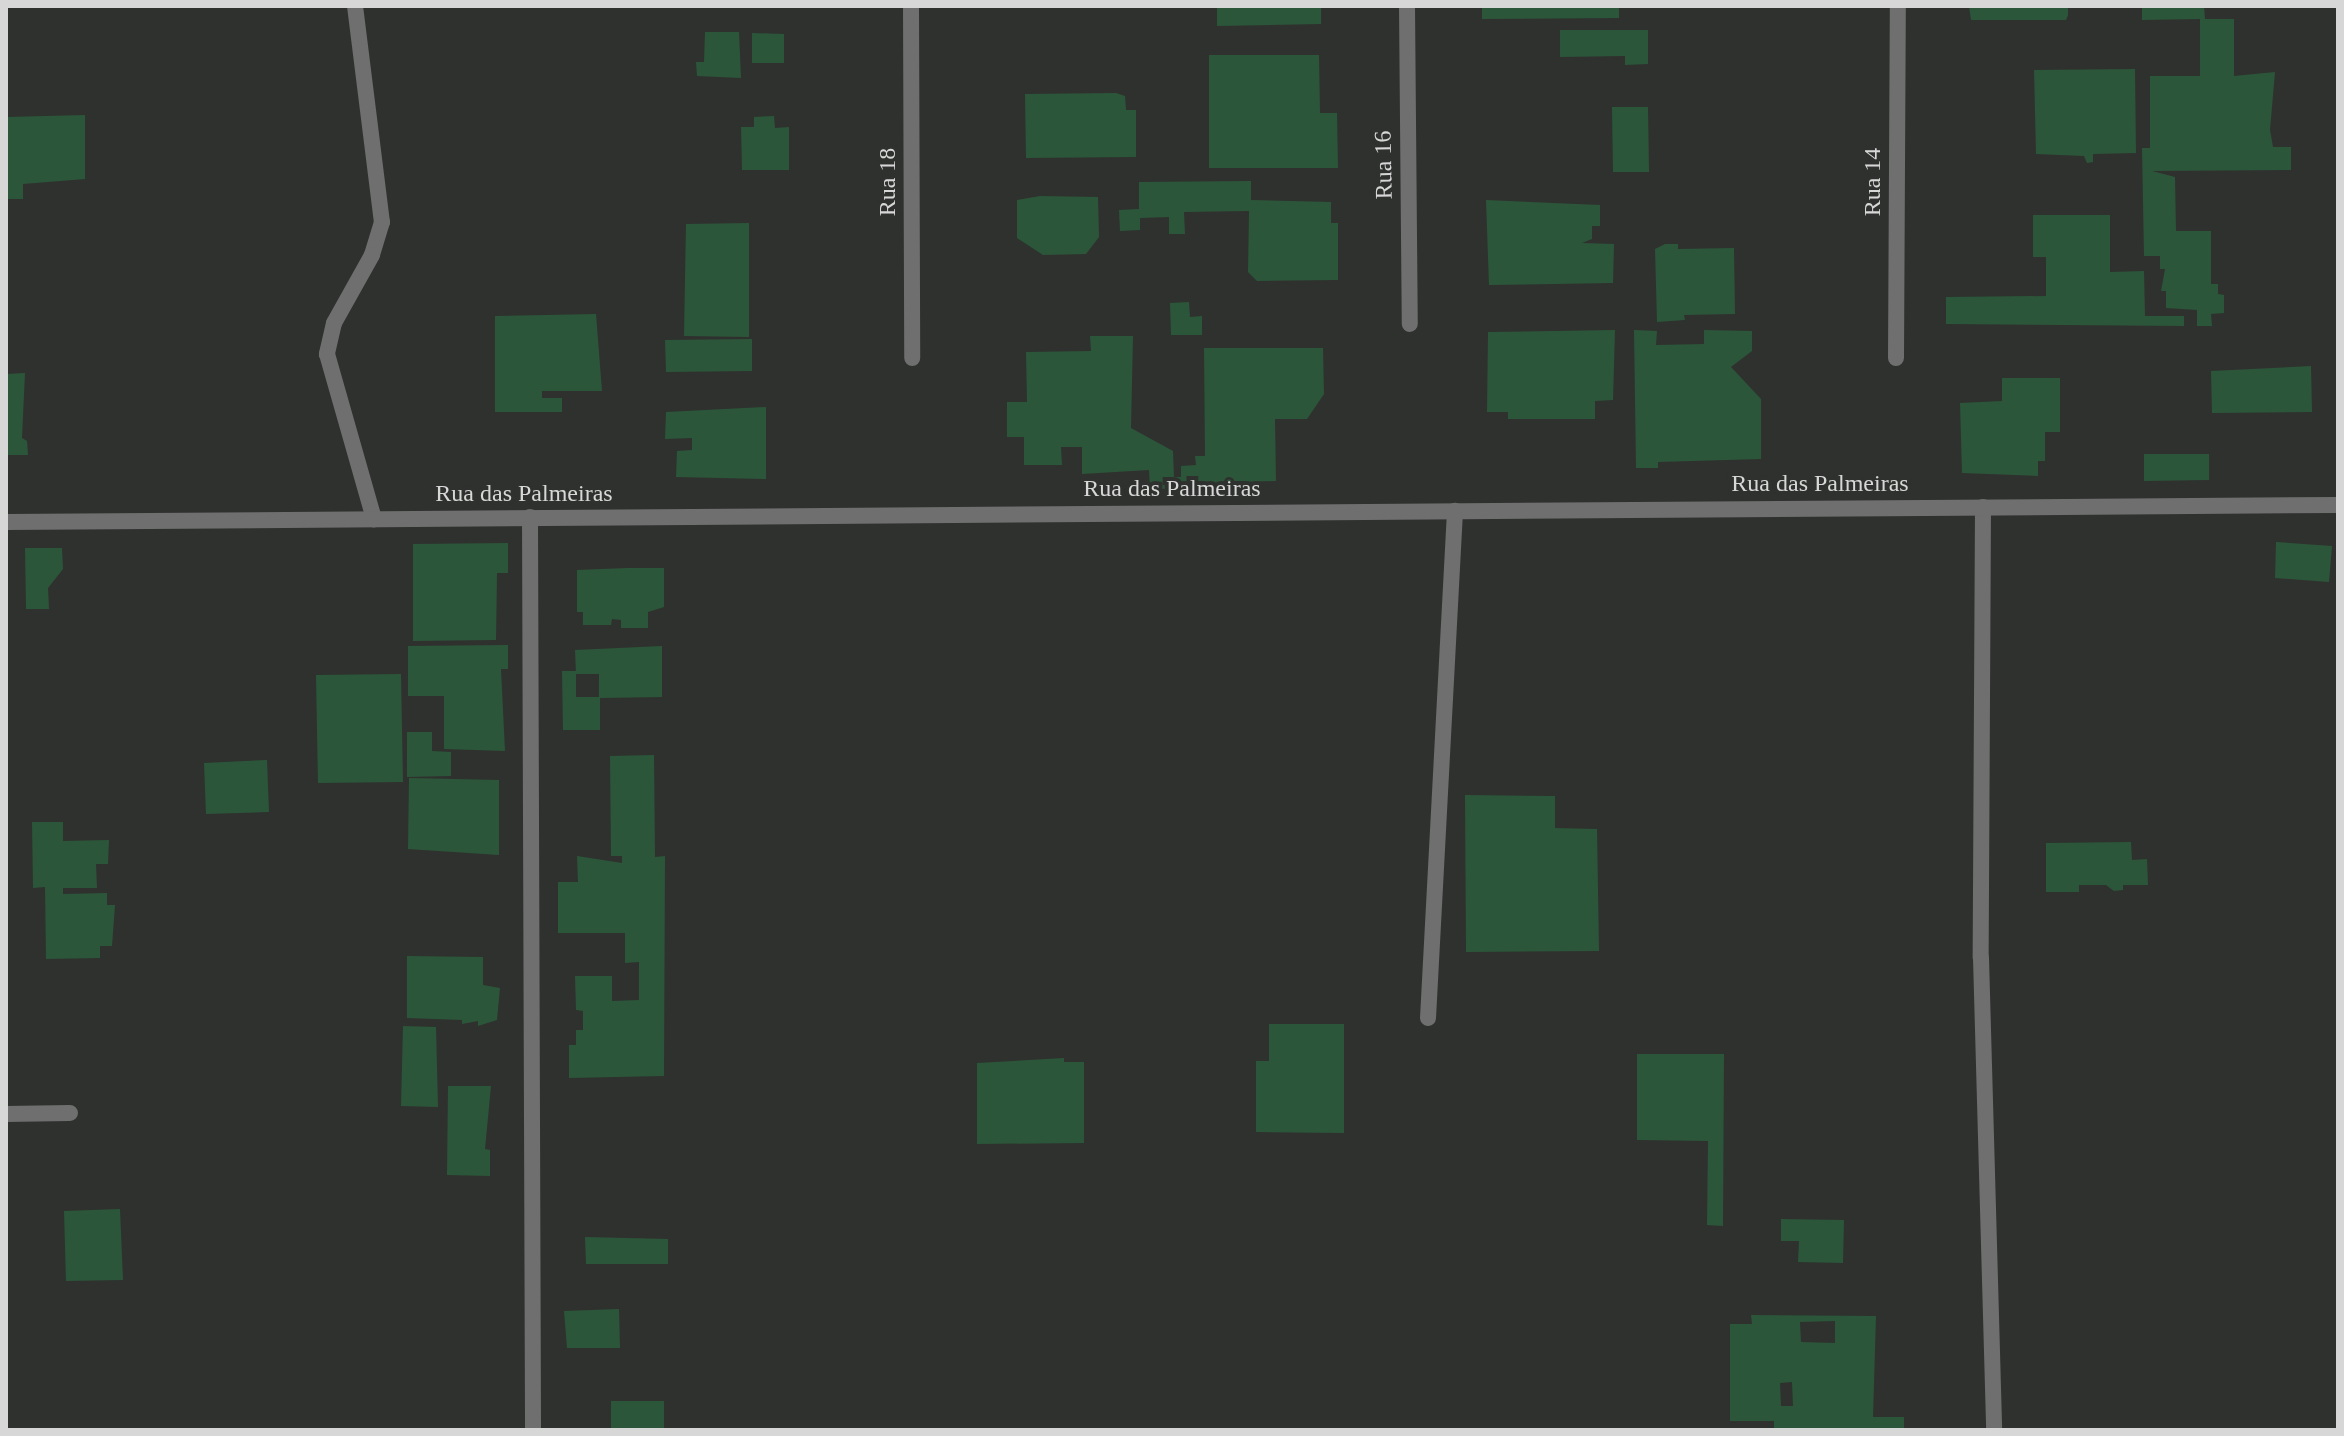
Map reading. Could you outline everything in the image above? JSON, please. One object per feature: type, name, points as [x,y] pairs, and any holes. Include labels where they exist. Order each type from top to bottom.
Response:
[{"type":"street","points":[[355,6],[382,222],[372,255],[334,323],[327,354],[374,519]]},
{"type":"street","name":"Rua 18","points":[[911,6],[912,358]]},
{"type":"street","name":"Rua 16","points":[[1407,6],[1410,324]]},
{"type":"street","name":"Rua 14","points":[[1896,358],[1898,6]]},
{"type":"street","name":"Rua das Palmeiras","points":[[6,522],[2338,505]]},
{"type":"street","points":[[1983,507],[1981,958],[1994,1430]]},
{"type":"street","points":[[1428,1018],[1455,511]]},
{"type":"street","points":[[530,517],[533,1430]]},
{"type":"street","points":[[6,1114],[70,1113]]},
{"type":"building","points":[[1217,6],[1321,6],[1321,24],[1217,26]]},
{"type":"building","points":[[1482,6],[1619,6],[1619,18],[1482,19]]},
{"type":"building","points":[[1969,6],[2068,6],[2068,15],[2066,20],[1971,20]]},
{"type":"building","points":[[2142,6],[2204,6],[2205,19],[2234,19],[2234,76],[2275,72],[2270,130],[2273,147],[2291,147],[2291,170],[2152,171],[2175,177],[2176,231],[2211,231],[2211,284],[2218,284],[2218,294],[2224,295],[2224,313],[2211,314],[2212,326],[2197,326],[2197,310],[2166,308],[2166,291],[2161,291],[2165,269],[2160,269],[2160,256],[2144,256],[2142,148],[2150,148],[2150,76],[2200,76],[2200,19],[2142,20]]},
{"type":"building","points":[[1560,30],[1648,30],[1648,64],[1625,65],[1625,56],[1560,57]]},
{"type":"building","points":[[705,32],[739,32],[741,78],[697,76],[696,62],[704,62]]},
{"type":"building","points":[[752,33],[784,34],[784,63],[752,63]]},
{"type":"building","points":[[1209,55],[1319,55],[1320,113],[1337,113],[1338,168],[1209,168]]},
{"type":"building","points":[[2135,69],[2136,153],[2093,154],[2093,162],[2087,163],[2084,156],[2036,154],[2034,70]]},
{"type":"building","points":[[1116,93],[1125,96],[1126,110],[1136,110],[1136,157],[1026,158],[1025,94]]},
{"type":"building","points":[[1612,107],[1648,107],[1649,172],[1613,172]]},
{"type":"building","points":[[85,115],[85,179],[23,184],[23,199],[6,199],[6,117]]},
{"type":"building","points":[[774,116],[775,128],[789,127],[789,170],[742,170],[741,127],[754,127],[754,117]]},
{"type":"building","points":[[1251,181],[1251,200],[1331,202],[1331,223],[1338,223],[1338,280],[1257,281],[1248,272],[1249,211],[1184,212],[1185,234],[1169,234],[1169,217],[1140,218],[1140,230],[1120,231],[1119,210],[1139,209],[1139,182]]},
{"type":"building","points":[[1040,196],[1098,197],[1099,237],[1086,254],[1043,255],[1017,238],[1017,200]]},
{"type":"building","points":[[1486,200],[1600,205],[1600,226],[1592,226],[1592,239],[1582,243],[1614,244],[1613,283],[1489,285]]},
{"type":"building","points":[[2033,215],[2110,215],[2110,272],[2144,271],[2145,316],[2184,316],[2184,326],[1946,324],[1946,297],[2046,296],[2046,257],[2033,257]]},
{"type":"building","points":[[749,223],[749,337],[684,336],[686,224]]},
{"type":"building","points":[[1665,244],[1678,244],[1678,249],[1734,248],[1735,314],[1684,315],[1685,320],[1657,322],[1655,249]]},
{"type":"building","points":[[1189,302],[1190,317],[1202,316],[1202,335],[1171,335],[1170,303]]},
{"type":"building","points":[[596,314],[602,391],[542,391],[542,398],[562,398],[562,412],[495,412],[495,316]]},
{"type":"building","points":[[1615,330],[1613,400],[1595,401],[1595,419],[1508,419],[1508,412],[1487,412],[1488,332]]},
{"type":"building","points":[[1634,330],[1657,331],[1656,345],[1704,344],[1704,330],[1752,331],[1752,351],[1731,367],[1761,399],[1761,459],[1658,462],[1658,468],[1636,468]]},
{"type":"building","points":[[1090,336],[1133,336],[1131,428],[1173,451],[1174,477],[1181,477],[1181,466],[1196,465],[1195,456],[1205,456],[1204,348],[1323,348],[1324,394],[1307,419],[1275,419],[1276,481],[1240,482],[1240,488],[1150,489],[1149,470],[1082,474],[1082,447],[1061,447],[1062,465],[1024,465],[1024,437],[1007,437],[1007,402],[1027,402],[1026,352],[1091,351]]},
{"type":"building","points":[[752,339],[752,371],[666,372],[665,340]]},
{"type":"building","points":[[2311,366],[2312,412],[2212,413],[2211,371]]},
{"type":"building","points":[[25,373],[22,438],[27,441],[28,455],[6,455],[6,374]]},
{"type":"building","points":[[2002,378],[2060,378],[2060,432],[2045,432],[2045,461],[2038,461],[2038,476],[1962,473],[1960,403],[2002,401]]},
{"type":"building","points":[[766,407],[766,479],[676,477],[677,451],[692,450],[692,438],[665,439],[666,412]]},
{"type":"building","points":[[2144,454],[2209,454],[2209,480],[2144,481]]},
{"type":"building","points":[[2276,542],[2332,546],[2329,582],[2275,578]]},
{"type":"building","points":[[508,543],[508,573],[497,573],[496,640],[413,641],[413,544]]},
{"type":"building","points":[[25,548],[62,548],[63,569],[48,588],[49,609],[26,609]]},
{"type":"building","points":[[664,568],[664,607],[648,612],[648,628],[621,628],[621,620],[612,619],[611,625],[583,625],[583,612],[577,612],[577,570]]},
{"type":"building","points":[[508,645],[508,669],[501,669],[505,751],[444,749],[444,696],[408,696],[408,646]]},
{"type":"building","points":[[662,646],[662,697],[600,698],[600,730],[563,730],[562,671],[576,671],[575,650]],"holes":[[[576,674],[599,674],[599,697],[576,697]]]},
{"type":"building","points":[[401,674],[403,782],[318,783],[316,675]]},
{"type":"building","points":[[407,732],[432,732],[432,751],[451,752],[451,776],[407,777]]},
{"type":"building","points":[[654,755],[655,857],[665,856],[664,1076],[569,1078],[569,1045],[576,1045],[576,1030],[583,1030],[583,1011],[576,1010],[575,976],[612,976],[612,1001],[639,1000],[639,962],[625,963],[625,933],[558,933],[558,882],[578,882],[577,856],[622,863],[622,856],[611,856],[610,756]]},
{"type":"building","points":[[267,760],[269,812],[206,814],[204,763]]},
{"type":"building","points":[[409,778],[499,780],[499,855],[408,849]]},
{"type":"building","points":[[1465,795],[1555,796],[1555,828],[1597,829],[1599,951],[1466,952]]},
{"type":"building","points":[[32,822],[63,822],[63,841],[109,840],[108,864],[96,864],[97,888],[63,888],[63,894],[107,893],[107,905],[115,905],[112,946],[100,946],[100,958],[46,959],[45,887],[33,888]]},
{"type":"building","points":[[2131,842],[2132,860],[2147,859],[2148,885],[2123,885],[2123,890],[2114,891],[2106,885],[2079,885],[2079,892],[2046,892],[2046,843]]},
{"type":"building","points":[[407,956],[483,957],[483,985],[500,988],[497,1020],[478,1026],[478,1021],[462,1024],[462,1020],[407,1018]]},
{"type":"building","points":[[1269,1024],[1344,1024],[1344,1133],[1256,1132],[1256,1061],[1269,1061]]},
{"type":"building","points":[[403,1026],[436,1027],[438,1107],[401,1106]]},
{"type":"building","points":[[1637,1054],[1724,1054],[1723,1226],[1707,1225],[1708,1141],[1637,1140]]},
{"type":"building","points":[[1064,1058],[1064,1062],[1084,1062],[1084,1143],[977,1144],[977,1063]]},
{"type":"building","points":[[448,1086],[491,1086],[485,1149],[490,1150],[490,1176],[447,1175]]},
{"type":"building","points":[[120,1209],[123,1280],[66,1281],[64,1211]]},
{"type":"building","points":[[1781,1219],[1844,1220],[1843,1263],[1798,1262],[1799,1241],[1781,1241]]},
{"type":"building","points":[[585,1237],[668,1239],[668,1264],[586,1264]]},
{"type":"building","points":[[619,1309],[620,1348],[567,1348],[564,1311]]},
{"type":"building","points":[[1751,1315],[1876,1316],[1873,1417],[1904,1417],[1904,1430],[1774,1430],[1774,1421],[1730,1421],[1730,1324],[1752,1324]],"holes":[[[1835,1321],[1835,1343],[1801,1342],[1800,1322]],[[1792,1382],[1793,1406],[1781,1406],[1780,1383]]]},
{"type":"building","points":[[611,1401],[664,1401],[664,1429],[611,1430]]}]
